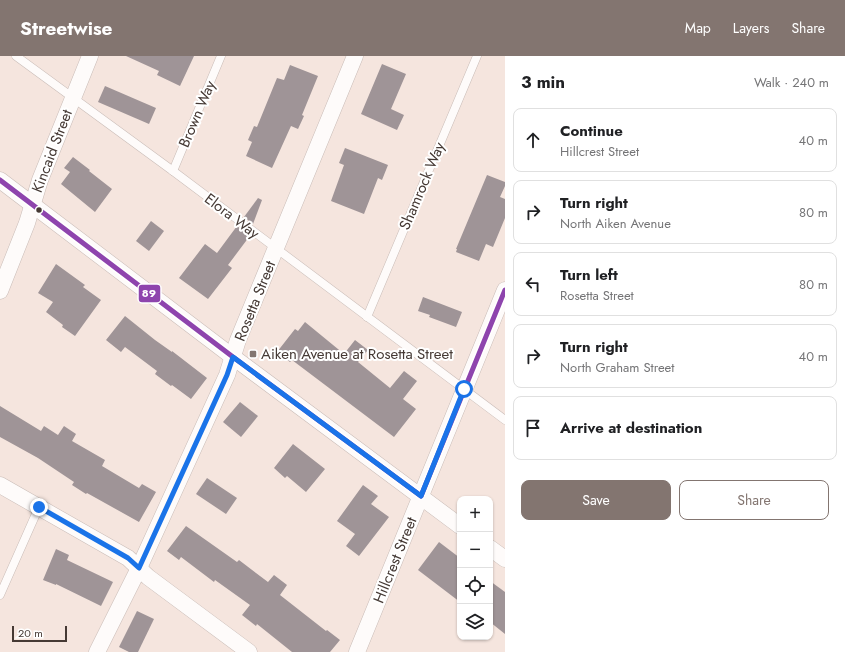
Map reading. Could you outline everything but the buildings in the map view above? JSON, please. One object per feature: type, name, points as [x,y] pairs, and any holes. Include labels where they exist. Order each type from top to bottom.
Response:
[{"type":"street","name":"Kincaid Street","points":[[0,291],[26,226],[40,180],[90,56]]},
{"type":"street","name":"Rosetta Street","points":[[97,652],[139,568],[227,375],[238,340],[355,56]]},
{"type":"street","points":[[0,180],[233,357],[457,524]]},
{"type":"street","name":"Hillcrest Street","points":[[357,652],[505,290]]},
{"type":"street","points":[[0,485],[128,558],[148,577],[249,652]]},
{"type":"street","points":[[493,550],[505,559]]},
{"type":"lane","name":"Elora Way","points":[[16,56],[173,171],[505,420]]},
{"type":"lane","name":"Brown Way","points":[[173,171],[221,56]]},
{"type":"lane","name":"Shamrock Way","points":[[367,317],[477,56]]},
{"type":"lane","points":[[0,595],[39,507]]},
{"type":"transit line","name":"89","points":[[0,180],[233,357],[421,496],[505,290]]},
{"type":"place","name":"Aiken Avenue at Rosetta Street","points":[[253,354]]},
{"type":"route","points":[[39,507],[128,558],[139,568],[227,375],[233,357],[421,496],[464,389]]}]
